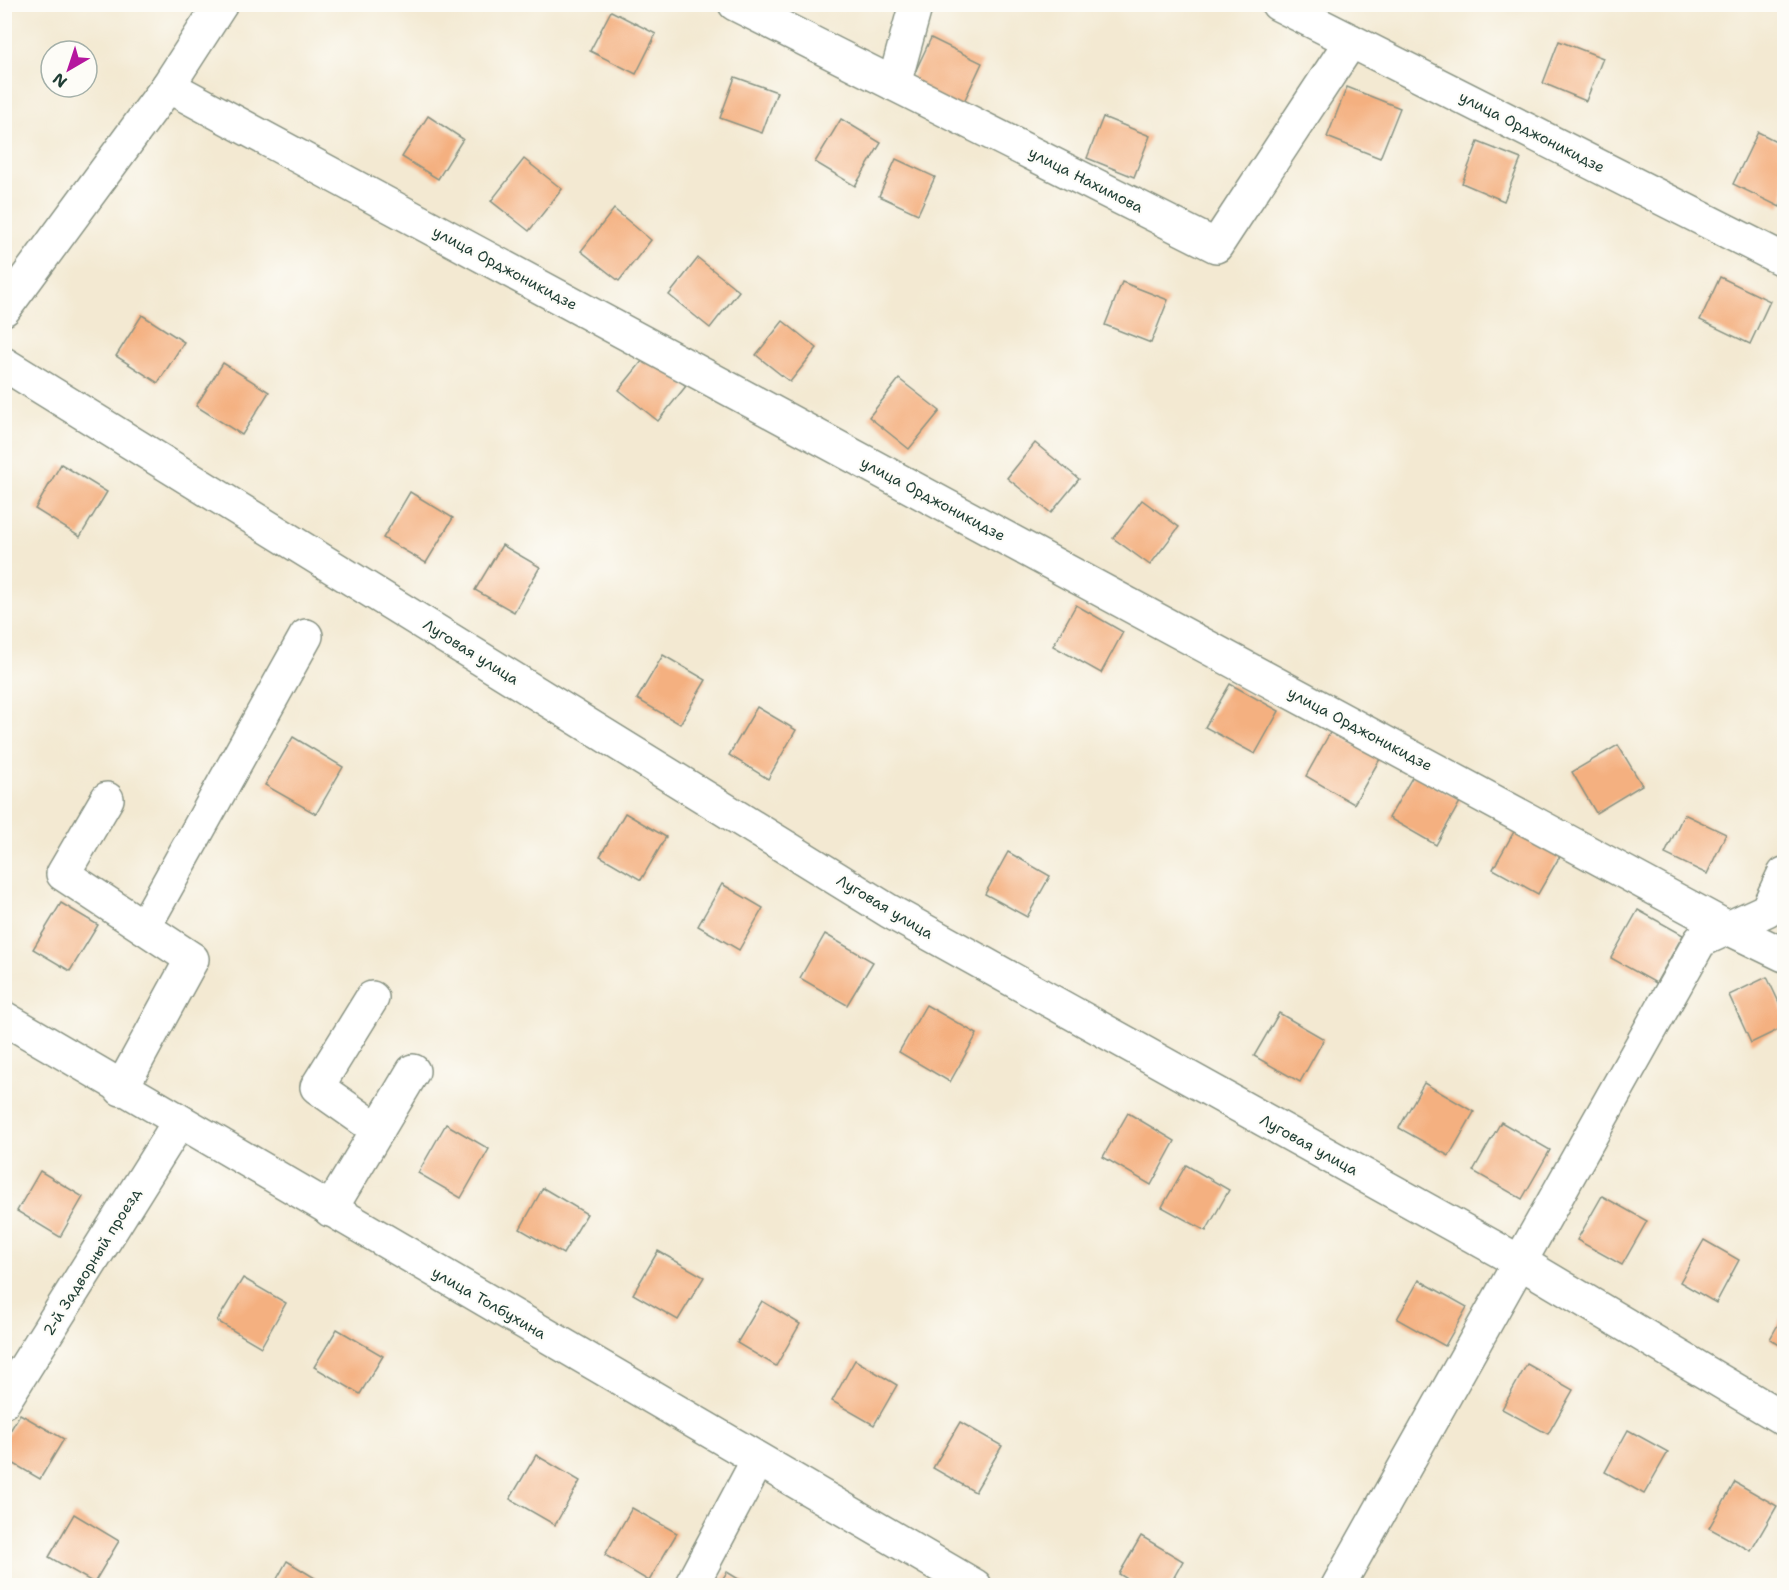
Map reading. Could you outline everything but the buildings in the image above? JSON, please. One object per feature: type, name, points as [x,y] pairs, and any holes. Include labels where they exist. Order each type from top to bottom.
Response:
[{"type":"street","points":[[4,309],[168,86],[221,4]]},
{"type":"street","name":"улица Нахимова","points":[[735,4],[1216,246],[1351,41]]},
{"type":"street","points":[[894,84],[916,4]]},
{"type":"street","name":"улица Орджоникидзе","points":[[1278,4],[1785,260]]},
{"type":"street","name":"улица Орджоникидзе","points":[[168,86],[1728,928],[1785,955]]},
{"type":"street","name":"Луговая улица","points":[[4,364],[889,911],[1520,1262],[1785,1419]]},
{"type":"street","points":[[144,927],[306,636]]},
{"type":"street","points":[[107,799],[63,874],[192,959],[121,1089]]},
{"type":"street","points":[[1338,1586],[1700,941],[1767,910],[1785,874]]},
{"type":"street","points":[[372,998],[317,1087],[378,1130]]},
{"type":"street","name":"улица Толбухина","points":[[4,1018],[121,1089],[975,1586]]},
{"type":"street","points":[[330,1210],[413,1071]]},
{"type":"street","name":"2-й Задворный проезд","points":[[4,1401],[179,1122]]},
{"type":"street","points":[[691,1586],[758,1460]]}]
